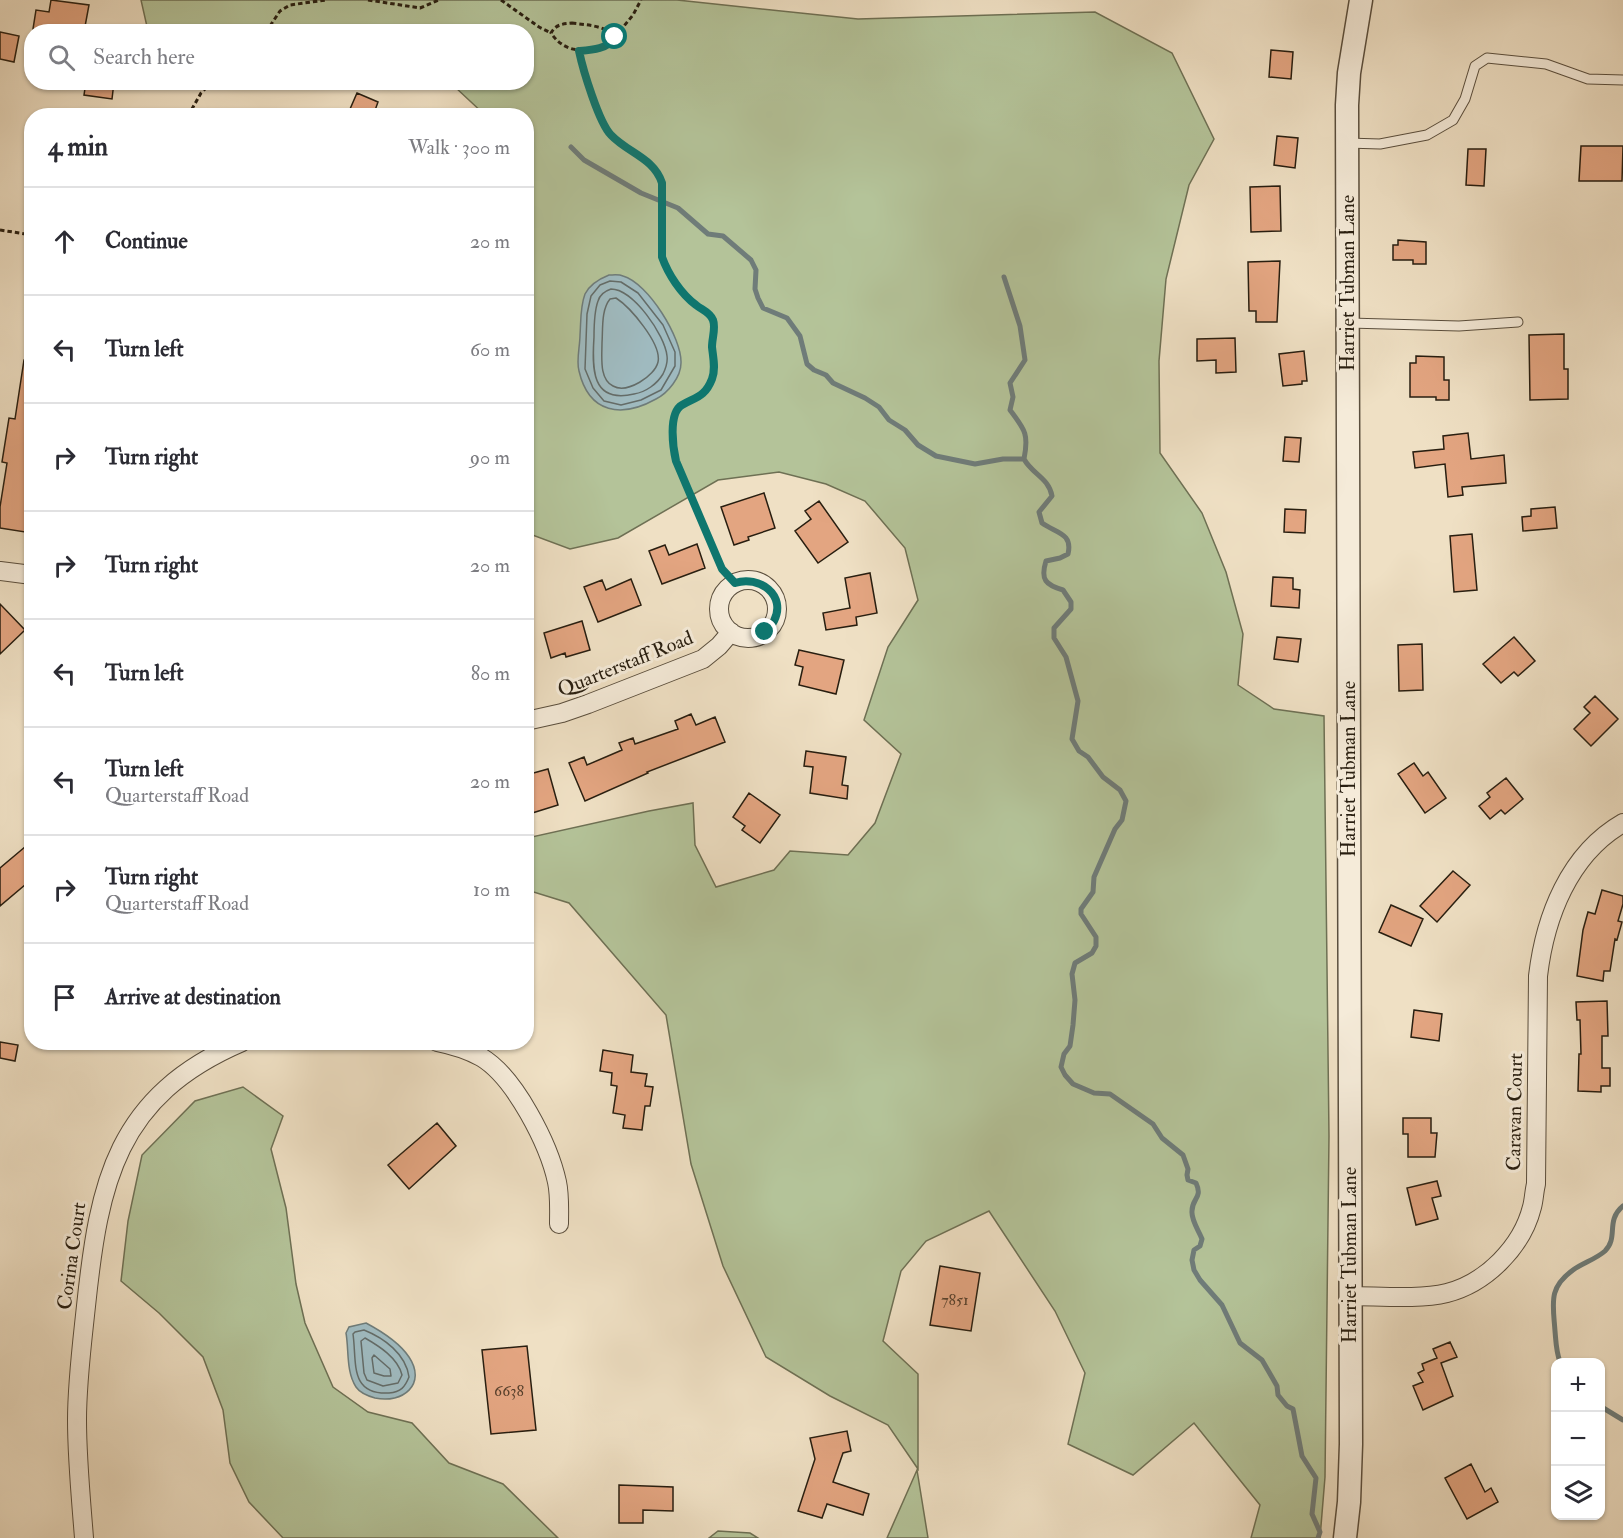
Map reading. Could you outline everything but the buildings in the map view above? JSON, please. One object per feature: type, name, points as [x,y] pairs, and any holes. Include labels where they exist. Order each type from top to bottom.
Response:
[{"type":"street","name":"Harriet Tubman Lane","points":[[1345,1538],[1351,1444],[1347,143],[1349,74],[1361,0]]},
{"type":"street","points":[[0,571],[24,575]]},
{"type":"street","points":[[753,580],[763,584],[775,599],[777,610],[774,621],[765,632],[757,636],[747,638],[731,632],[721,620],[719,610],[722,598],[728,589],[735,583],[753,580]]},
{"type":"street","name":"Quarterstaff Road","points":[[534,719],[588,704],[703,658],[719,646],[731,632]]},
{"type":"street","name":"Caravan Court","points":[[1349,1296],[1425,1295],[1446,1293],[1462,1287],[1479,1278],[1497,1264],[1524,1228],[1532,1208],[1536,1184],[1538,976],[1542,948],[1550,917],[1571,874],[1586,854],[1614,828],[1623,823]]},
{"type":"street","name":"Corina Court","points":[[84,1538],[78,1463],[79,1378],[92,1248],[106,1184],[114,1162],[142,1115],[160,1095],[202,1061],[225,1050]]},
{"type":"street","points":[[466,1050],[482,1058],[510,1082],[531,1120],[551,1160],[557,1184],[559,1224]]},
{"type":"lane","points":[[1347,143],[1380,144],[1426,135],[1453,120],[1465,99],[1475,66],[1487,58],[1545,64],[1588,79],[1623,80]]},
{"type":"lane","points":[[1347,323],[1459,326],[1518,322]]},
{"type":"path","points":[[271,24],[280,11],[290,5],[326,0]]},
{"type":"path","points":[[368,0],[420,8],[439,0]]},
{"type":"path","points":[[501,0],[557,39],[579,51],[595,49],[613,41],[633,15],[641,0]]},
{"type":"path","points":[[551,33],[560,24],[572,23],[601,28],[615,37]]},
{"type":"path","points":[[579,51],[604,125],[610,135],[652,165],[659,173],[662,183],[662,257],[672,278],[695,305],[706,311],[712,318],[714,327],[712,379],[704,393],[694,401],[681,405],[677,410],[672,445],[676,461],[722,569],[735,583]]},
{"type":"path","points":[[193,108],[204,90]]},
{"type":"path","points":[[0,230],[24,234]]},
{"type":"green space","points":[[141,0],[677,0],[858,19],[1095,12],[1172,53],[1214,139],[1189,185],[1166,279],[1159,361],[1160,453],[1202,513],[1226,572],[1243,634],[1238,685],[1274,709],[1324,716],[1329,1136],[1325,1477],[1320,1538],[1251,1538],[1260,1505],[1194,1423],[1133,1475],[1068,1444],[1085,1373],[1055,1311],[989,1211],[926,1241],[901,1271],[883,1341],[918,1374],[918,1469],[888,1425],[830,1396],[766,1357],[723,1266],[691,1164],[666,1015],[569,903],[534,892],[534,836],[693,803],[695,845],[716,887],[774,870],[790,851],[848,855],[875,823],[901,754],[864,720],[888,647],[918,600],[905,548],[865,501],[826,484],[779,472],[718,480],[618,538],[570,549],[534,536],[534,108],[478,108],[458,90],[534,90],[534,24],[146,24]]},
{"type":"green space","points":[[243,1087],[283,1116],[271,1149],[286,1208],[296,1284],[305,1323],[333,1387],[368,1412],[412,1423],[449,1463],[503,1484],[558,1538],[283,1538],[249,1502],[230,1463],[223,1410],[203,1357],[159,1313],[121,1281],[128,1221],[142,1155],[195,1101]]},
{"type":"green space","points":[[917,1470],[928,1538],[887,1538]]},
{"type":"green space","points":[[718,1531],[750,1533],[758,1538],[709,1538]]},
{"type":"water","points":[[609,275],[623,276],[643,289],[670,326],[680,352],[680,368],[669,389],[656,399],[631,409],[619,410],[599,404],[590,396],[578,367],[583,299],[589,287]]},
{"type":"water","points":[[366,1323],[384,1333],[409,1357],[414,1367],[414,1383],[403,1395],[395,1398],[375,1398],[356,1387],[349,1368],[346,1333],[349,1327]]},
{"type":"waterway","points":[[571,147],[584,160],[641,193],[678,208],[708,234],[723,236],[751,260],[756,270],[755,289],[763,308],[787,318],[800,336],[807,364],[826,375],[833,383],[879,407],[889,420],[905,430],[918,445],[936,456],[975,464],[1003,459],[1024,459]]},
{"type":"waterway","points":[[1004,277],[1020,326],[1025,360],[1010,383],[1013,397],[1010,410],[1025,433],[1024,459],[1031,469],[1044,480],[1052,496],[1039,512],[1042,523],[1062,534],[1069,547],[1068,554],[1046,561],[1044,577],[1049,584],[1063,590],[1071,602],[1071,609],[1054,628],[1054,638],[1066,657],[1078,701],[1072,739],[1079,751],[1088,757],[1103,777],[1120,790],[1126,801],[1122,820],[1115,829],[1094,877],[1093,892],[1081,909],[1081,914],[1096,937],[1096,946],[1092,953],[1075,963],[1072,974],[1075,1000],[1073,1025],[1070,1046],[1064,1054],[1061,1067],[1073,1084],[1094,1093],[1110,1094],[1153,1124],[1162,1138],[1183,1155],[1188,1169],[1188,1180],[1196,1183],[1198,1188],[1192,1214],[1202,1239],[1200,1246],[1194,1250],[1192,1260],[1194,1270],[1222,1305],[1240,1343],[1262,1360],[1277,1386],[1278,1395],[1287,1406],[1293,1409],[1302,1456],[1316,1478],[1312,1514],[1320,1532],[1318,1538]]},
{"type":"waterway","points":[[1559,1358],[1553,1312],[1556,1290],[1559,1283],[1573,1270],[1598,1256],[1609,1246],[1615,1217],[1623,1206]]},
{"type":"waterway","points":[[1605,1409],[1623,1420]]},
{"type":"route","points":[[615,37],[607,45],[579,51],[582,64],[604,125],[610,135],[652,165],[659,173],[662,183],[662,257],[665,267],[695,305],[706,311],[712,318],[714,327],[712,379],[704,393],[694,401],[681,405],[677,410],[672,445],[676,461],[722,569],[735,583],[753,580],[763,584],[775,599],[777,610],[774,621],[765,632]]}]
